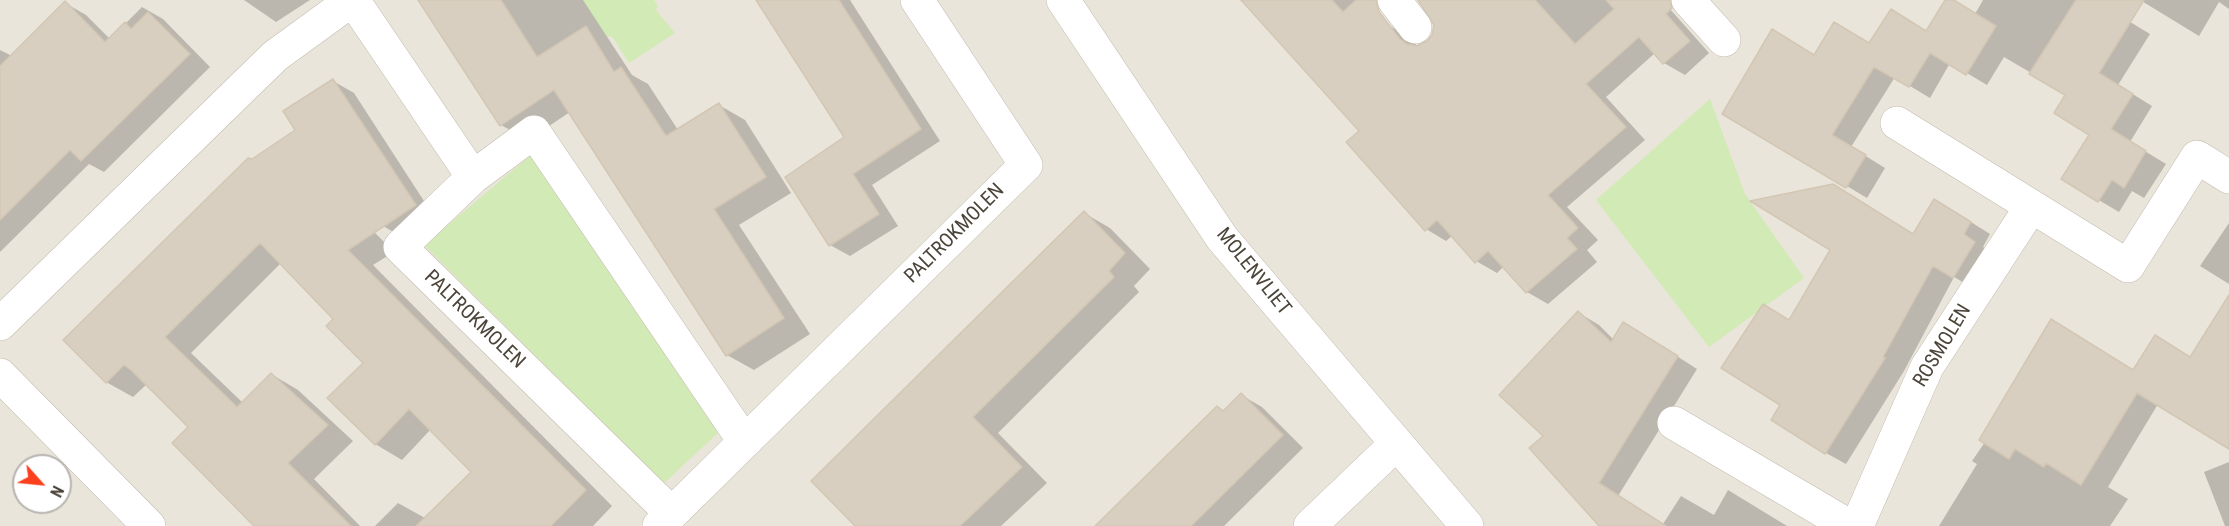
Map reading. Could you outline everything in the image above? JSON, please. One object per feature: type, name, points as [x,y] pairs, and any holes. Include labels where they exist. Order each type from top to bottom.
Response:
[{"type":"street","points":[[0,324],[275,56],[352,0],[473,177]]},
{"type":"street","name":"PALTROKMOLEN","points":[[744,441],[534,132],[473,177],[400,247],[665,520],[1026,165],[917,0]]},
{"type":"street","name":"MOLENVLIET","points":[[1063,0],[1222,238],[1467,526]]},
{"type":"street","points":[[1394,0],[1415,27]]},
{"type":"street","points":[[1688,0],[1724,40]]},
{"type":"street","points":[[1897,123],[2128,266],[2198,157],[2229,177]]},
{"type":"street","name":"ROSMOLEN","points":[[1857,526],[1927,367],[2031,207]]},
{"type":"street","points":[[0,375],[149,526]]},
{"type":"street","points":[[1674,423],[1850,526]]},
{"type":"street","points":[[1310,526],[1396,444]]},
{"type":"shaded area","points":[[0,0],[2229,0],[2229,526],[0,526]]},
{"type":"green space","points":[[583,0],[654,0],[658,6],[656,10],[675,33],[629,63],[612,36],[607,37]]},
{"type":"green space","points":[[1710,99],[1745,194],[1804,278],[1709,347],[1596,200]]},
{"type":"green space","points":[[537,150],[718,433],[664,483],[424,245]]},
{"type":"building","points":[[418,0],[501,0],[537,57],[586,26],[614,72],[621,67],[666,136],[719,103],[766,177],[714,209],[784,318],[726,356],[554,90],[500,126]]},
{"type":"building","points":[[756,0],[839,0],[921,129],[853,174],[879,214],[829,246],[785,177],[844,137]]},
{"type":"building","points":[[1241,0],[1332,0],[1343,12],[1356,0],[1376,0],[1379,12],[1400,39],[1407,44],[1417,46],[1427,41],[1432,35],[1434,25],[1418,0],[1535,0],[1575,44],[1614,9],[1606,0],[1670,0],[1672,8],[1666,14],[1690,41],[1663,64],[1639,37],[1586,84],[1626,127],[1548,195],[1578,228],[1567,238],[1577,249],[1526,293],[1488,251],[1475,263],[1437,220],[1425,231],[1346,142],[1359,131]]},
{"type":"building","points":[[1945,0],[1954,0],[1996,26],[1966,75],[1930,53],[1909,87],[1874,67],[1832,135],[1866,155],[1846,188],[1722,114],[1772,29],[1814,55],[1834,22],[1869,43],[1891,9],[1926,31]]},
{"type":"building","points":[[2076,0],[2144,0],[2099,73],[2133,94],[2111,129],[2146,151],[2124,188],[2112,180],[2098,202],[2061,179],[2089,135],[2054,113],[2065,95],[2029,74]]},
{"type":"building","points":[[65,1],[105,42],[125,22],[131,29],[148,12],[190,54],[81,161],[70,150],[0,220],[0,66]]},
{"type":"building","points":[[333,79],[416,205],[348,250],[586,490],[551,526],[416,526],[471,472],[409,409],[375,445],[327,398],[363,363],[326,326],[333,319],[260,243],[165,337],[237,407],[271,373],[328,425],[288,463],[351,526],[254,526],[172,443],[188,427],[131,370],[124,365],[106,383],[63,340],[248,158],[252,159],[295,130],[283,111]]},
{"type":"building","points":[[1833,184],[1913,234],[1934,199],[1971,222],[1964,234],[1975,242],[1953,278],[1933,266],[1883,357],[1885,358],[1825,454],[1771,420],[1780,405],[1721,368],[1763,304],[1789,320],[1830,250],[1750,201]]},
{"type":"building","points":[[1084,211],[1125,253],[1109,271],[1114,277],[973,417],[1022,467],[960,526],[855,526],[811,481]]},
{"type":"building","points":[[2229,295],[2229,449],[2137,393],[2081,485],[2046,463],[2044,467],[2015,449],[2009,459],[1979,440],[2051,319],[2133,370],[2155,335],[2190,357]]},
{"type":"building","points":[[1578,311],[1611,342],[1623,322],[1678,356],[1599,483],[1666,526],[1599,526],[1529,448],[1543,436],[1499,395]]},
{"type":"building","points":[[1241,393],[1283,435],[1191,526],[1095,526],[1217,406],[1223,411]]}]
